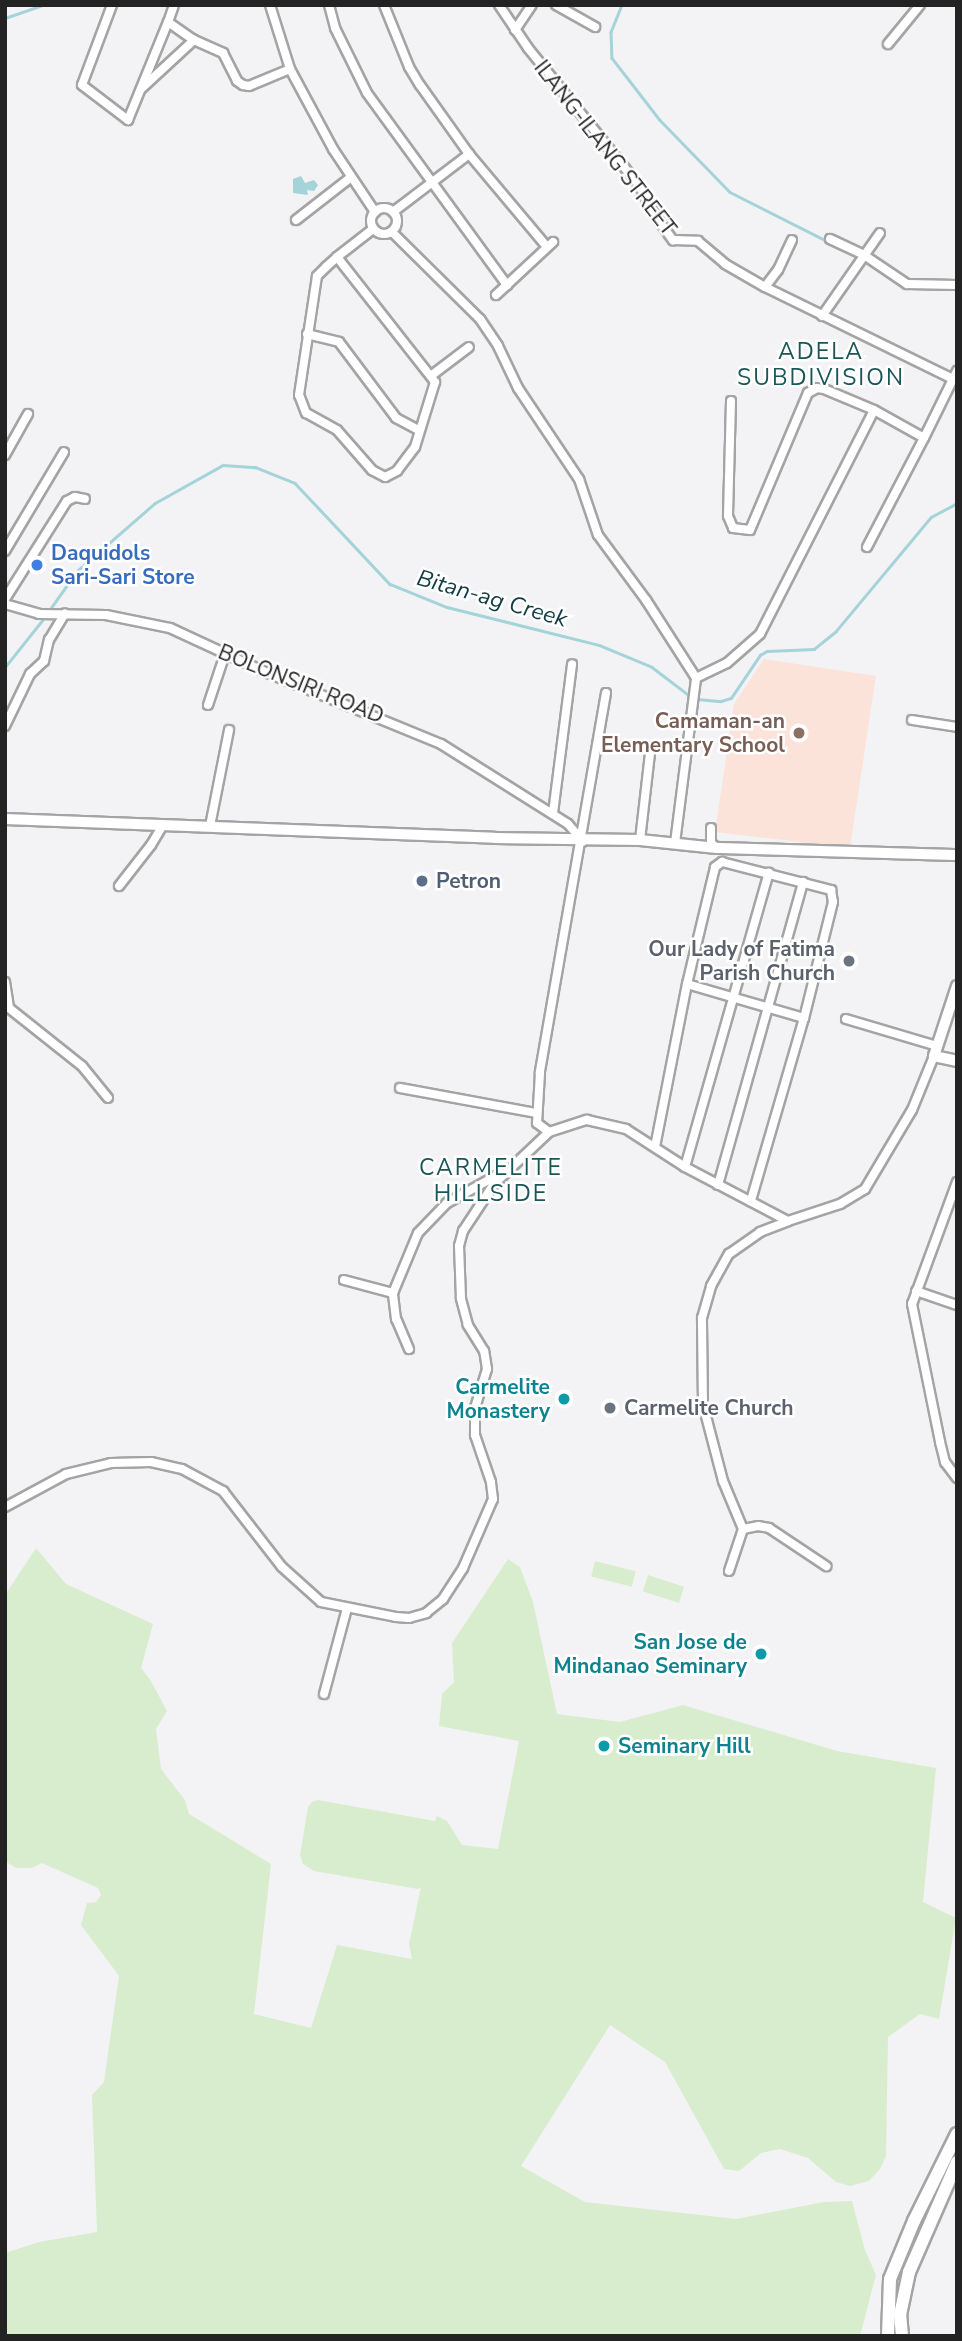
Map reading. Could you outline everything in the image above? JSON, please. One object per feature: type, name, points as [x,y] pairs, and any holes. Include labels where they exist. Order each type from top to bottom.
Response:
[{"type":"main road","points":[[5,819],[583,841],[640,840],[716,848],[957,855]]},
{"type":"main road","points":[[957,986],[935,1051],[957,1061]]},
{"type":"main road","points":[[888,2336],[890,2279],[914,2221],[957,2134]]},
{"type":"main road","points":[[902,2336],[900,2315],[909,2272],[957,2162]]},
{"type":"main road","points":[[914,2221],[928,2227]]},
{"type":"street","points":[[112,5],[82,85],[128,120],[174,5]]},
{"type":"street","points":[[270,5],[290,69],[350,178],[375,212]]},
{"type":"street","points":[[329,5],[335,28],[367,93],[432,186],[507,285]]},
{"type":"street","points":[[384,5],[409,67],[469,154],[550,244],[496,295]]},
{"type":"street","name":"ILANG-ILANG STREET","points":[[499,5],[515,30],[640,187],[667,234],[680,242],[698,241],[725,264],[765,287],[822,316],[955,375]]},
{"type":"street","points":[[515,30],[532,5]]},
{"type":"street","points":[[556,5],[595,27]]},
{"type":"street","points":[[888,44],[920,5]]},
{"type":"street","points":[[168,22],[194,40],[223,53],[237,81],[243,85],[248,86],[290,69]]},
{"type":"street","points":[[139,91],[194,40]]},
{"type":"street","points":[[393,212],[432,186],[469,154]]},
{"type":"street","points":[[296,220],[350,178]]},
{"type":"street","points":[[385,208],[393,212],[397,220],[392,232],[383,234],[373,229],[371,221],[375,212],[385,208]]},
{"type":"street","points":[[337,257],[432,375],[435,388],[410,455],[397,471],[385,477],[372,470],[337,430],[306,414],[299,395],[317,276],[337,257],[373,229]]},
{"type":"street","points":[[392,232],[480,319],[498,346],[518,388],[579,479],[598,535],[646,600],[696,678],[675,844]]},
{"type":"street","points":[[822,316],[880,233]]},
{"type":"street","points":[[831,239],[863,255],[907,285],[957,285]]},
{"type":"street","points":[[765,287],[778,270],[792,240]]},
{"type":"street","points":[[307,334],[339,342],[396,418],[419,430]]},
{"type":"street","points":[[432,375],[469,347]]},
{"type":"street","points":[[867,547],[935,419],[955,375]]},
{"type":"street","points":[[731,401],[728,516],[733,528],[748,534],[808,393],[817,388],[874,410],[924,438]]},
{"type":"street","points":[[696,678],[727,663],[760,634],[874,410]]},
{"type":"street","points":[[5,455],[28,414]]},
{"type":"street","points":[[5,551],[64,452]]},
{"type":"street","points":[[5,601],[67,501],[75,497],[85,499]]},
{"type":"street","name":"BOLONSIRI ROAD","points":[[5,601],[39,614],[106,615],[155,623],[441,744],[553,813],[574,829],[583,841]]},
{"type":"street","points":[[5,726],[30,674],[44,661],[49,640],[61,613]]},
{"type":"street","points":[[208,705],[225,654]]},
{"type":"street","points":[[553,813],[572,664]]},
{"type":"street","points":[[550,1132],[537,1123],[540,1073],[583,841],[606,693]]},
{"type":"street","points":[[912,720],[957,727]]},
{"type":"street","points":[[210,825],[229,730]]},
{"type":"street","points":[[640,840],[650,752]]},
{"type":"street","points":[[119,886],[152,845],[163,825]]},
{"type":"street","points":[[710,828],[711,843],[716,848]]},
{"type":"street","points":[[655,1147],[687,984],[715,867],[722,862],[824,887],[834,894],[804,1018],[751,1201]]},
{"type":"street","points":[[685,1167],[769,873]]},
{"type":"street","points":[[718,1185],[803,881]]},
{"type":"street","points":[[5,982],[9,1008],[5,1017]]},
{"type":"street","points":[[687,984],[804,1018]]},
{"type":"street","points":[[9,1008],[82,1066],[108,1098]]},
{"type":"street","points":[[729,1571],[743,1529],[723,1481],[703,1405],[702,1318],[711,1286],[729,1254],[760,1232],[840,1204],[865,1189],[912,1111],[935,1051],[846,1019]]},
{"type":"street","points":[[400,1088],[536,1113]]},
{"type":"street","points":[[5,1507],[66,1474],[111,1463],[151,1462],[182,1469],[223,1491],[296,1583],[321,1602],[409,1618],[432,1608],[443,1599],[463,1568],[493,1499],[492,1482],[479,1449],[474,1422],[487,1369],[486,1360],[464,1310],[459,1247],[468,1219],[507,1171],[550,1132],[573,1123],[599,1121],[626,1129],[685,1167],[788,1222]]},
{"type":"street","points":[[409,1349],[396,1319],[393,1293],[418,1233],[437,1211],[462,1192],[507,1171]]},
{"type":"street","points":[[957,1182],[912,1304],[940,1442],[946,1462],[957,1478]]},
{"type":"street","points":[[344,1280],[393,1293]]},
{"type":"street","points":[[916,1291],[957,1305]]},
{"type":"street","points":[[743,1529],[758,1526],[769,1528],[826,1566]]},
{"type":"street","points":[[324,1694],[347,1608]]},
{"type":"shaded area","name":"Camaman-an Elementary School","points":[[764,659],[876,676],[850,848],[715,832],[734,704]]},
{"type":"green space","points":[[36,1548],[66,1584],[153,1624],[141,1668],[167,1711],[156,1729],[161,1769],[185,1800],[189,1814],[271,1864],[254,2014],[311,2028],[337,1945],[412,1959],[409,1944],[421,1887],[418,1889],[314,1871],[303,1864],[300,1855],[308,1807],[312,1802],[318,1800],[435,1821],[437,1816],[447,1821],[462,1845],[498,1849],[519,1741],[439,1726],[442,1694],[454,1682],[452,1643],[508,1559],[520,1567],[533,1602],[557,1714],[620,1722],[683,1705],[837,1751],[936,1768],[923,1902],[956,1918],[939,2019],[920,2014],[888,2037],[886,2156],[880,2169],[869,2181],[850,2186],[836,2182],[808,2158],[780,2149],[761,2153],[739,2171],[724,2169],[665,2062],[610,2025],[521,2166],[585,2202],[736,2219],[824,2202],[852,2201],[865,2250],[876,2275],[860,2336],[5,2336],[5,2253],[39,2242],[97,2232],[92,2095],[104,2082],[119,1976],[81,1925],[87,1903],[96,1902],[101,1895],[98,1888],[42,1863],[32,1868],[16,1868],[5,1861],[5,1595]]},
{"type":"green space","points":[[595,1561],[636,1571],[632,1587],[591,1577]]},
{"type":"green space","points":[[648,1575],[684,1587],[679,1603],[643,1591]]},
{"type":"water","points":[[301,176],[305,183],[314,180],[318,185],[314,191],[307,190],[308,195],[293,193],[293,179]]},
{"type":"waterway","points":[[5,18],[42,5]]},
{"type":"waterway","points":[[622,5],[611,32],[612,58],[660,120],[730,192],[827,241]]},
{"type":"waterway","name":"Bitan-ag Creek","points":[[48,612],[77,571],[155,503],[223,465],[255,467],[295,483],[390,584],[447,607],[599,645],[652,667],[690,696]]},
{"type":"waterway","name":"Bitan-ag Creek","points":[[697,699],[721,701],[731,698],[760,655],[767,651],[814,649],[836,631],[931,517],[957,503]]},
{"type":"waterway","name":"Bitan-ag Creek","points":[[5,667],[44,618]]},
{"type":"place","name":"Daquidols Sari-Sari Store","points":[[37,565]]},
{"type":"place","name":"Camaman-an Elementary School","points":[[799,733]]},
{"type":"place","name":"Petron","points":[[422,881]]},
{"type":"place","name":"Our Lady of Fatima Parish Church","points":[[849,961]]},
{"type":"place","name":"Carmelite Monastery","points":[[564,1399]]},
{"type":"place","name":"Carmelite Church","points":[[610,1408]]},
{"type":"place","name":"San Jose de Mindanao Seminary","points":[[761,1654]]},
{"type":"place","name":"Seminary Hill","points":[[604,1746]]},
{"type":"district","name":"ADELA SUBDIVISION","points":[[821,365]]},
{"type":"district","name":"CARMELITE HILLSIDE","points":[[491,1181]]}]
